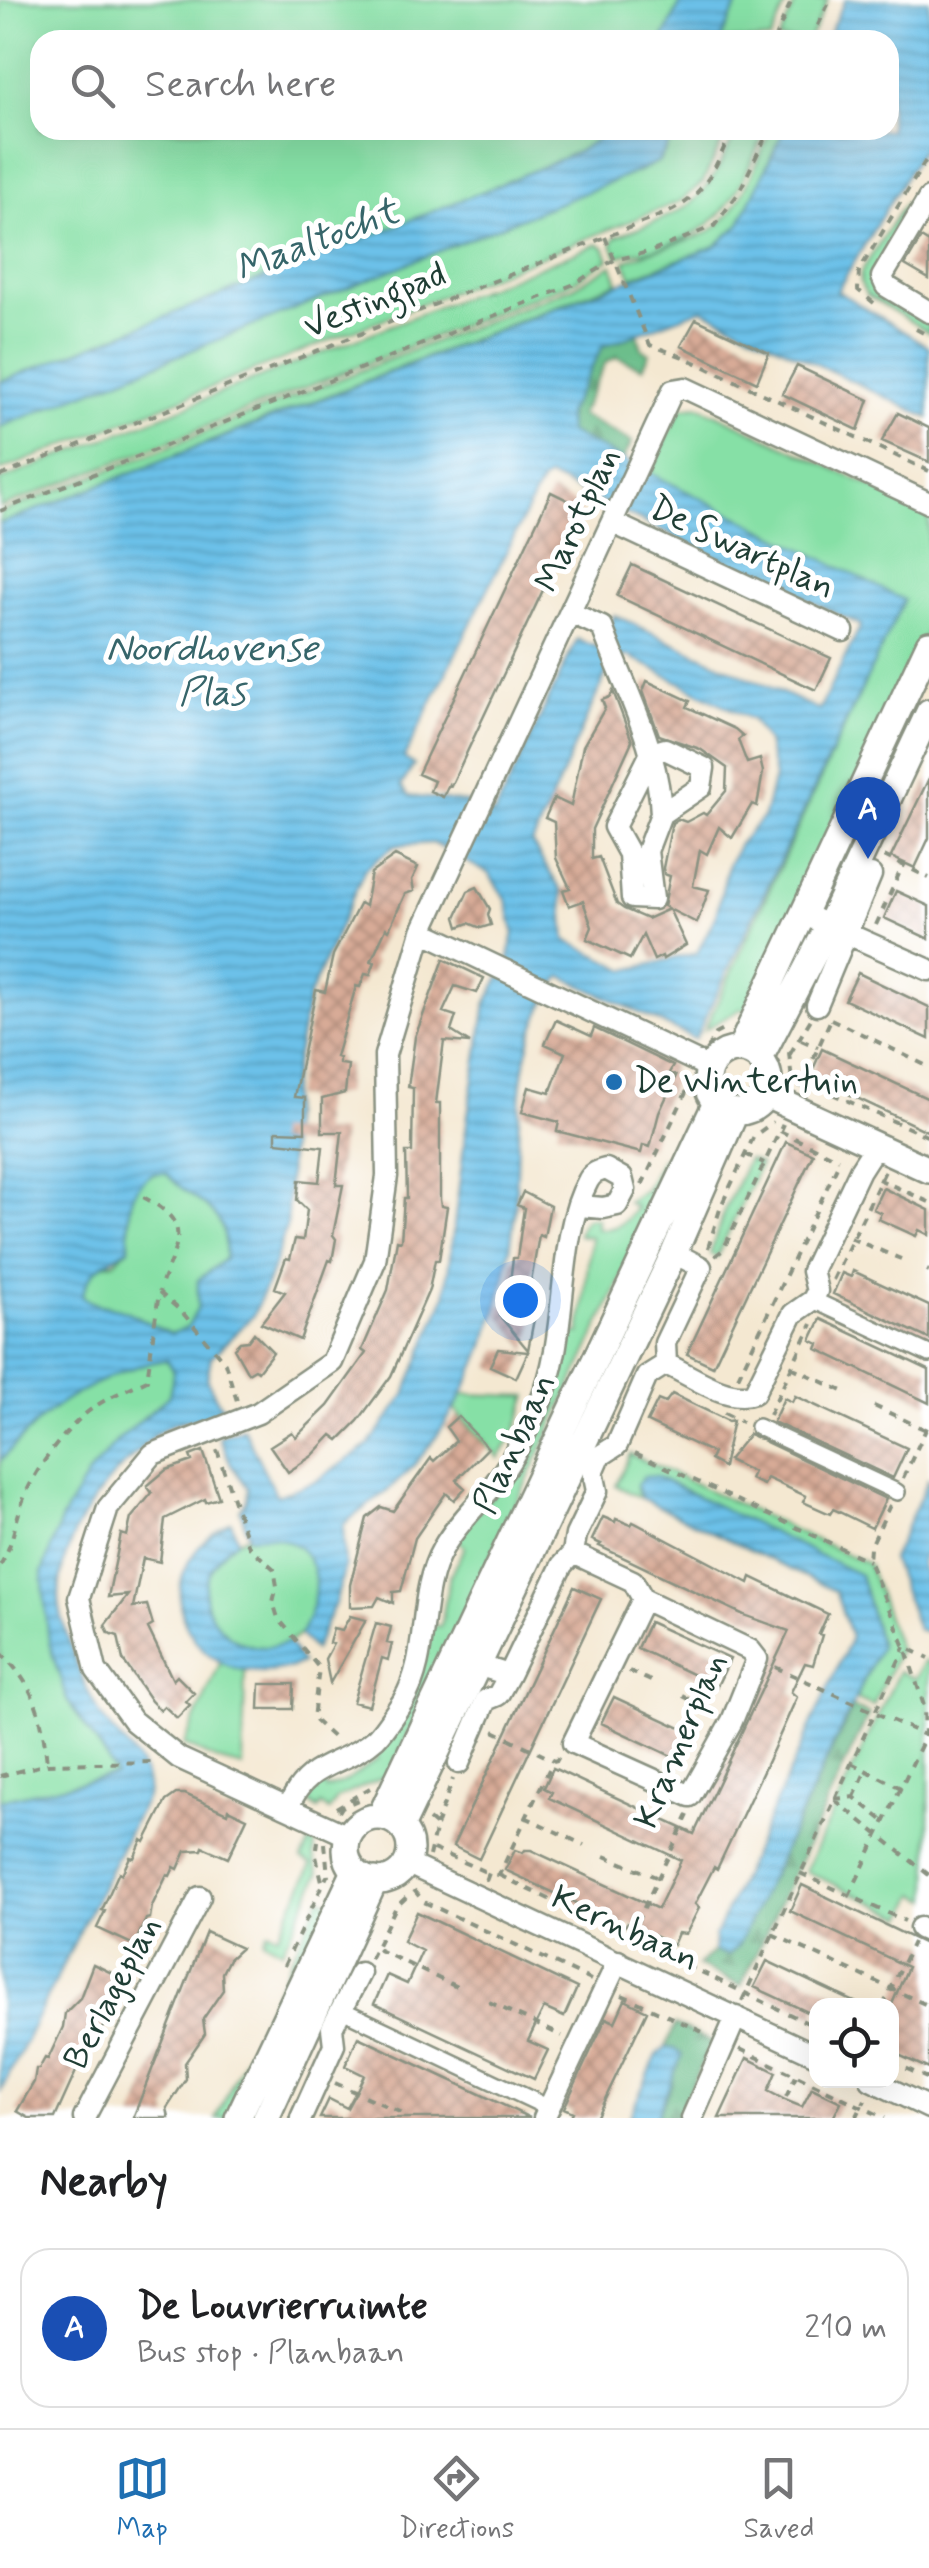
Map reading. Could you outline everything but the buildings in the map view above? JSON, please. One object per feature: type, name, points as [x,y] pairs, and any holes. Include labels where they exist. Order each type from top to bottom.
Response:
[{"type":"street","points":[[926,208],[882,277],[886,286],[929,312]]},
{"type":"street","name":"Marotplan","points":[[340,1832],[180,1758],[133,1722],[96,1670],[79,1598],[108,1508],[153,1454],[258,1413],[332,1362],[374,1261],[388,1176],[385,1056],[422,932],[482,802],[579,616],[615,520],[674,390],[685,388],[929,503]]},
{"type":"street","name":"De Swartplan","points":[[615,520],[843,631]]},
{"type":"street","points":[[579,616],[602,627],[651,753],[660,784],[661,814]]},
{"type":"street","points":[[750,1054],[803,914],[929,644]]},
{"type":"street","points":[[817,1006],[838,929],[923,739],[929,712]]},
{"type":"street","points":[[891,724],[923,739]]},
{"type":"street","points":[[664,749],[704,768],[700,787],[661,814],[638,852],[614,827],[651,753],[664,749]]},
{"type":"street","points":[[750,1054],[871,875]]},
{"type":"street","points":[[803,914],[929,970]]},
{"type":"street","points":[[422,932],[710,1068]]},
{"type":"street","points":[[722,1054],[750,1054],[768,1072],[766,1095],[750,1110],[726,1108],[708,1090],[710,1068],[722,1054]]},
{"type":"street","points":[[766,1095],[929,1170]]},
{"type":"street","name":"Planbaan","points":[[396,1810],[480,1666],[674,1253],[726,1108]]},
{"type":"street","name":"Planbaan","points":[[396,1810],[726,1108]]},
{"type":"street","points":[[666,1364],[728,1404],[754,1393],[793,1314],[812,1300],[817,1290],[812,1272],[860,1170],[876,1146]]},
{"type":"street","points":[[289,1806],[296,1787],[306,1778],[376,1738],[404,1699],[419,1662],[429,1582],[442,1549],[469,1510],[496,1482],[524,1438],[545,1390],[554,1359],[574,1219],[587,1182],[594,1173],[606,1169],[622,1178],[625,1190],[617,1204],[603,1208],[580,1206]]},
{"type":"street","points":[[666,1364],[665,1343],[701,1267],[674,1253]]},
{"type":"street","points":[[812,1300],[929,1354]]},
{"type":"street","points":[[459,1763],[486,1700],[498,1695],[562,1565],[572,1553],[576,1535],[597,1491],[593,1472],[600,1456],[617,1445],[647,1376],[666,1364]]},
{"type":"street","points":[[758,1427],[897,1492]]},
{"type":"street","name":"Kramerplan","points":[[572,1553],[633,1581],[643,1598],[750,1650],[757,1658],[732,1721],[690,1796]]},
{"type":"street","points":[[643,1598],[573,1743],[690,1796]]},
{"type":"street","points":[[480,1666],[509,1675]]},
{"type":"street","points":[[396,1810],[415,1866],[399,1873],[365,1876],[346,1855],[340,1832],[367,1818],[396,1810]]},
{"type":"street","name":"Kernbaan","points":[[415,1866],[809,2052]]},
{"type":"street","points":[[266,2118],[298,2048],[365,1876]]},
{"type":"street","name":"Berlageplan","points":[[84,2118],[200,1898]]},
{"type":"street","points":[[238,2118],[354,1901]]},
{"type":"street","points":[[340,2008],[547,2113],[618,1961]]},
{"type":"street","points":[[301,2118],[334,2045],[332,2028],[340,2008],[360,1973]]},
{"type":"street","points":[[692,2118],[727,2043],[728,2013]]},
{"type":"street","points":[[298,2048],[324,2069]]},
{"type":"street","points":[[888,2088],[929,2108]]},
{"type":"path","points":[[778,30],[792,0]]},
{"type":"path","points":[[816,30],[830,0]]},
{"type":"path","name":"Vestingpad","points":[[0,476],[691,200],[706,184],[727,140]]},
{"type":"path","points":[[0,511],[572,284],[614,260],[706,231],[722,220],[763,140]]},
{"type":"path","points":[[605,237],[650,346],[686,358],[929,472]]},
{"type":"path","points":[[880,854],[929,878]]},
{"type":"path","points":[[868,941],[903,866]]},
{"type":"path","points":[[790,1054],[817,1006]]},
{"type":"path","points":[[701,1267],[723,1250],[831,1019],[929,1067]]},
{"type":"path","points":[[801,1040],[818,1048]]},
{"type":"path","points":[[803,1081],[929,1137]]},
{"type":"path","points":[[625,1190],[641,1188],[677,1113]]},
{"type":"path","points":[[701,1267],[749,1146]]},
{"type":"path","points":[[728,1404],[840,1160]]},
{"type":"path","points":[[0,1565],[7,1555],[16,1516],[28,1488],[54,1450],[84,1415],[147,1380],[158,1292],[179,1240],[176,1221],[143,1197]]},
{"type":"path","points":[[832,1231],[902,1259]]},
{"type":"path","points":[[158,1292],[182,1312],[225,1362],[243,1419]]},
{"type":"path","points":[[792,1367],[849,1394]]},
{"type":"path","points":[[874,1406],[926,1430]]},
{"type":"path","points":[[849,1896],[927,1737],[924,1706],[905,1647],[868,1560],[870,1548],[929,1423]]},
{"type":"path","points":[[211,1431],[250,1548],[274,1569],[273,1602],[278,1618],[319,1668],[314,1720],[338,1742],[344,1757]]},
{"type":"path","points":[[617,1445],[868,1560]]},
{"type":"path","points":[[905,1647],[929,1658]]},
{"type":"path","points":[[728,2013],[745,1993],[905,1647]]},
{"type":"path","points":[[0,1652],[23,1674],[43,1724],[47,1764]]},
{"type":"path","points":[[757,1658],[927,1737]]},
{"type":"path","points":[[611,1663],[655,1683]]},
{"type":"path","points":[[683,1696],[732,1721]]},
{"type":"path","points":[[476,1722],[553,1760]]},
{"type":"path","points":[[499,1875],[553,1760],[557,1760],[564,1745],[573,1743]]},
{"type":"path","points":[[459,1763],[436,1826],[433,1849],[415,1866],[414,1890],[424,1902],[885,2118]]},
{"type":"path","points":[[852,1763],[901,1788]]},
{"type":"path","points":[[0,1776],[47,1764],[144,1764]]},
{"type":"path","points":[[854,1797],[866,1770]]},
{"type":"path","points":[[396,1908],[354,1901],[333,1888],[326,1876],[323,1847],[340,1832],[342,1807],[380,1790],[396,1810],[436,1826]]},
{"type":"path","name":"Kramerplan","points":[[630,1937],[692,1807],[690,1796]]},
{"type":"path","points":[[834,1799],[854,1797],[885,1822]]},
{"type":"path","points":[[834,1799],[929,1875]]},
{"type":"path","points":[[525,1817],[584,1845]]},
{"type":"path","points":[[433,1849],[499,1875],[809,2024]]},
{"type":"path","points":[[606,1856],[656,1877]]},
{"type":"path","points":[[467,1922],[490,1873]]},
{"type":"path","points":[[800,1874],[924,1930],[887,1998]]},
{"type":"path","points":[[360,1973],[396,1908],[414,1890]]},
{"type":"path","points":[[772,1934],[929,2006]]},
{"type":"path","points":[[376,1949],[463,1990]]},
{"type":"path","points":[[489,2002],[578,2044]]},
{"type":"path","points":[[899,2065],[929,2079]]},
{"type":"path","points":[[324,2069],[404,2114]]},
{"type":"path","points":[[786,2097],[796,2076]]},
{"type":"green space","points":[[0,0],[682,0],[668,30],[30,30],[30,140],[596,140],[577,152],[497,186],[0,382]]},
{"type":"green space","points":[[740,0],[788,0],[774,30],[725,30]]},
{"type":"green space","points":[[797,0],[828,0],[814,30],[783,30]]},
{"type":"green space","points":[[671,140],[723,140],[703,182],[681,201],[0,471],[0,427],[659,161]]},
{"type":"green space","points":[[732,140],[761,140],[737,190],[715,219],[680,241],[617,257],[612,244],[615,237],[679,211],[703,191]]},
{"type":"green space","points":[[766,140],[779,140],[739,225],[716,246],[631,277],[625,261],[702,235],[726,217],[744,190]]},
{"type":"green space","points":[[904,204],[912,209],[876,274],[929,319],[929,333],[866,294],[860,282],[861,272]]},
{"type":"green space","points":[[597,244],[604,247],[609,259],[572,282],[0,508],[0,480]]},
{"type":"green space","points":[[612,265],[618,282],[0,524],[0,513],[573,287]]},
{"type":"green space","points":[[638,334],[642,349],[650,353],[643,368],[617,357],[606,362],[580,415],[632,442],[623,459],[568,432],[567,414],[603,346]]},
{"type":"green space","points":[[699,406],[929,513],[929,626],[750,1011],[741,1009],[705,1029],[903,600],[650,473],[681,408]]},
{"type":"green space","points":[[662,1158],[675,1163],[388,1779],[382,1778],[338,1798],[329,1811],[321,1805],[318,1809],[304,1799],[312,1782],[322,1778],[326,1789],[345,1782],[378,1759],[370,1748],[387,1733],[427,1626],[441,1626],[450,1575],[465,1547],[455,1538],[514,1470],[567,1333],[580,1334],[591,1237],[578,1235],[580,1227],[586,1219],[597,1218],[597,1229],[615,1227],[624,1221],[636,1207],[627,1202],[645,1190]]},
{"type":"green space","points":[[748,1159],[760,1164],[717,1257],[710,1254]]},
{"type":"green space","points":[[166,1172],[216,1216],[225,1241],[225,1259],[198,1280],[198,1307],[188,1328],[171,1334],[82,1296],[87,1278],[98,1265],[115,1262],[129,1248],[130,1210],[136,1188],[152,1175]]},
{"type":"green space","points":[[167,1360],[174,1371],[169,1396],[118,1440],[89,1473],[42,1573],[67,1700],[115,1775],[0,1800],[0,1461],[34,1426],[66,1401],[117,1374]]},
{"type":"green space","points":[[461,1394],[528,1396],[516,1430],[499,1458],[455,1410]]},
{"type":"green space","points":[[630,1454],[868,1564],[899,1650],[873,1706],[856,1699],[880,1645],[860,1575],[637,1489],[641,1498],[616,1486]]},
{"type":"green space","points":[[248,1536],[277,1536],[308,1557],[315,1577],[314,1610],[305,1629],[287,1643],[275,1647],[250,1645],[227,1634],[210,1616],[205,1606],[205,1583],[213,1562],[229,1545]]},
{"type":"green space","points":[[924,1661],[929,1663],[929,1900],[916,1894],[905,1917],[805,1871],[899,1671],[915,1679]]},
{"type":"green space","points":[[220,1663],[245,1668],[243,1767],[184,1745]]},
{"type":"green space","points":[[853,1707],[869,1714],[741,1986],[698,1966],[714,1951],[729,1955],[738,1946]]},
{"type":"green space","points":[[311,1840],[315,1842],[319,1874],[282,1950],[263,1940],[268,1931],[278,1935],[312,1865],[302,1859]]},
{"type":"green space","points":[[320,1898],[330,1902],[228,2118],[216,2118]]},
{"type":"green space","points":[[675,2025],[712,2042],[676,2118],[656,2118],[672,2083],[674,2048],[666,2047]]},
{"type":"water","points":[[682,0],[740,0],[725,30],[668,30]]},
{"type":"water","name":"Noordhovense Plas","points":[[845,0],[929,0],[929,137],[837,291],[929,347],[929,418],[702,309],[603,346],[567,414],[568,432],[904,600],[695,1039],[562,976],[544,1005],[524,1068],[512,1236],[490,1328],[466,1387],[433,1441],[398,1481],[343,1525],[345,1566],[336,1601],[314,1650],[300,1635],[314,1597],[311,1564],[303,1551],[290,1542],[249,1537],[240,1510],[247,1500],[248,1488],[232,1466],[219,1437],[243,1428],[277,1496],[316,1481],[369,1445],[405,1395],[445,1296],[486,1004],[508,962],[514,932],[507,901],[489,874],[433,843],[394,846],[365,869],[308,998],[291,1086],[287,1224],[273,1269],[253,1316],[211,1357],[207,1380],[219,1403],[232,1414],[180,1422],[154,1436],[95,1499],[66,1554],[59,1596],[73,1654],[98,1711],[142,1769],[148,1793],[0,2093],[0,1800],[115,1775],[67,1700],[49,1643],[42,1573],[62,1518],[89,1473],[118,1440],[169,1396],[174,1371],[167,1360],[135,1367],[99,1382],[51,1411],[0,1461],[0,524],[716,246],[739,225],[779,140],[899,140],[899,30],[831,30]],"holes":[[[549,477],[861,625],[819,710],[614,615],[613,633],[599,648],[577,639],[494,815],[467,803],[409,796],[401,786],[414,765],[404,758],[541,482]],[[627,655],[752,720],[767,742],[774,777],[764,816],[739,844],[728,865],[716,915],[697,953],[627,970],[566,940],[562,892],[532,844],[608,669]],[[153,1173],[166,1173],[208,1208],[222,1227],[225,1241],[225,1259],[198,1280],[198,1307],[188,1327],[171,1334],[82,1296],[95,1271],[129,1248],[130,1206],[137,1189]]]},
{"type":"water","points":[[596,140],[671,140],[659,161],[641,170],[0,427],[0,382],[577,152]]},
{"type":"water","points":[[655,1476],[860,1575],[880,1646],[738,1946],[728,1955],[714,1951],[715,1936],[851,1637],[835,1591],[641,1498],[637,1484],[644,1477]]},
{"type":"water","points":[[929,1478],[929,1544],[921,1562],[929,1592],[929,1634],[917,1629],[892,1559]]},
{"type":"water","points":[[231,1522],[238,1540],[217,1560],[206,1582],[207,1606],[213,1618],[227,1634],[248,1645],[268,1647],[288,1642],[302,1663],[267,1672],[235,1668],[209,1654],[190,1632],[180,1605],[183,1576],[199,1548]]},
{"type":"water","points":[[666,2047],[682,2055],[656,2118],[629,2118],[657,2055]]},
{"type":"place","name":"De Louvrierruimte","points":[[868,859]]},
{"type":"place","name":"De Wintertuin","points":[[614,1082]]},
{"type":"water label","name":"Maaltocht","points":[[317,241]]}]
